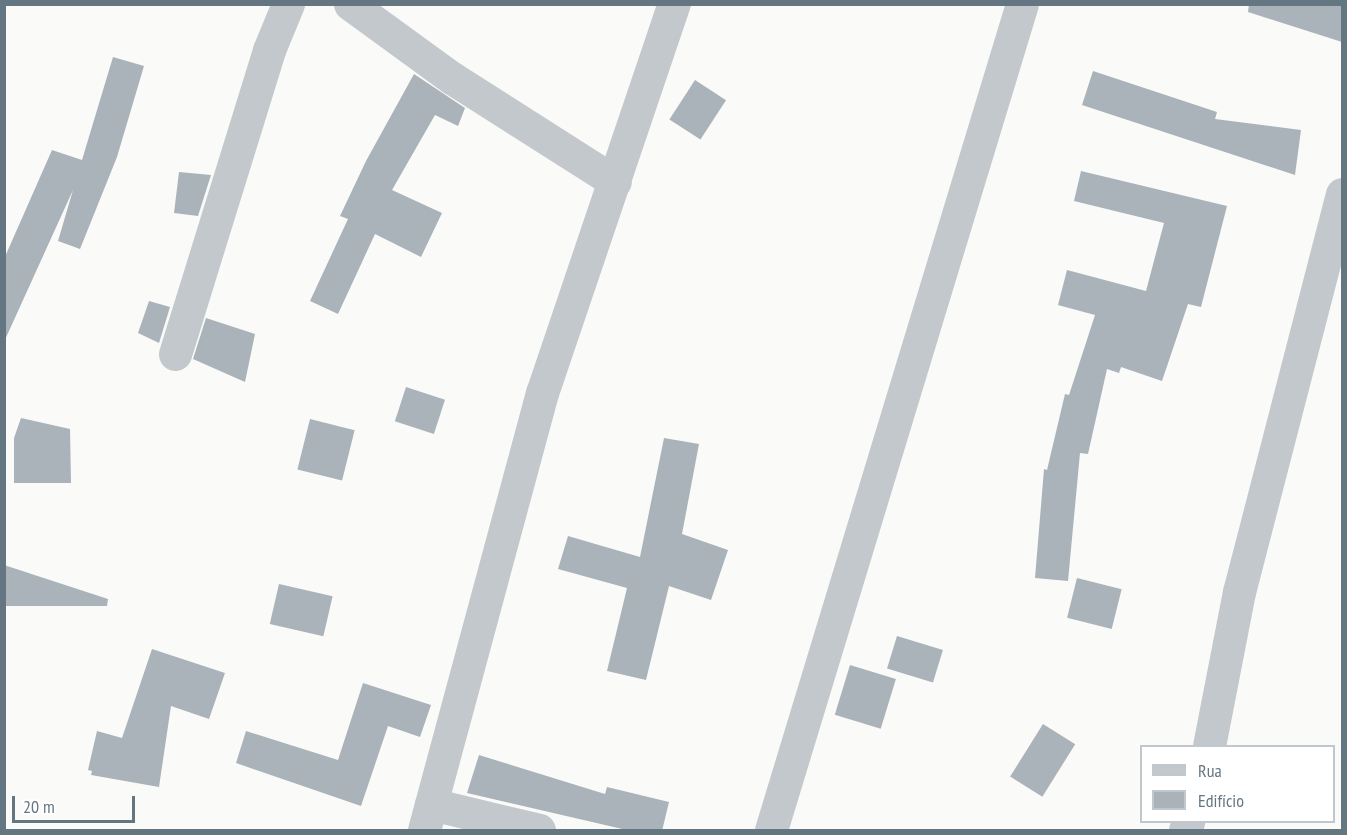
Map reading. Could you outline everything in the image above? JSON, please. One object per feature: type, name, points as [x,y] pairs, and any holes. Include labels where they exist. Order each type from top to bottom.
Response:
[{"type":"street","points":[[175,354],[269,50],[288,4]]},
{"type":"street","points":[[350,4],[452,78],[615,182]]},
{"type":"street","points":[[539,831],[427,817],[542,393],[674,4]]},
{"type":"street","points":[[771,831],[1022,4]]},
{"type":"street","points":[[1209,745],[1239,592],[1342,194]]},
{"type":"building","points":[[1249,4],[1342,4],[1342,42],[1248,12]]},
{"type":"building","points":[[113,57],[144,66],[117,157],[80,249],[58,241],[73,190],[4,342],[4,259],[52,150],[82,160]]},
{"type":"building","points":[[1093,71],[1217,112],[1215,119],[1301,130],[1295,175],[1082,105]]},
{"type":"building","points":[[414,74],[465,108],[458,126],[435,115],[392,190],[442,213],[421,257],[375,234],[338,314],[310,301],[348,219],[340,216],[366,161]]},
{"type":"building","points":[[695,80],[726,100],[700,140],[669,119]]},
{"type":"building","points":[[1081,171],[1227,206],[1201,307],[1188,304],[1162,381],[1121,367],[1119,373],[1107,369],[1088,454],[1080,453],[1068,581],[1035,578],[1044,469],[1047,470],[1065,394],[1069,395],[1095,315],[1058,305],[1067,270],[1146,291],[1164,223],[1074,201]]},
{"type":"building","points":[[179,172],[211,175],[198,216],[174,213]]},
{"type":"building","points":[[149,301],[170,307],[159,343],[138,333]]},
{"type":"building","points":[[206,318],[255,334],[245,382],[193,359]]},
{"type":"building","points":[[406,387],[445,400],[434,434],[395,421]]},
{"type":"building","points":[[21,418],[70,429],[71,483],[14,483],[14,438]]},
{"type":"building","points":[[310,419],[355,430],[342,481],[297,469]]},
{"type":"building","points":[[664,438],[699,444],[682,534],[728,550],[711,600],[669,586],[646,680],[607,671],[627,588],[558,569],[568,536],[640,557]]},
{"type":"building","points":[[4,565],[108,599],[107,606],[4,606]]},
{"type":"building","points":[[1077,578],[1122,589],[1112,629],[1067,618]]},
{"type":"building","points":[[279,584],[333,596],[323,636],[270,624]]},
{"type":"building","points":[[897,636],[943,650],[933,683],[887,669]]},
{"type":"building","points":[[152,649],[225,673],[209,719],[171,706],[159,787],[91,775],[92,771],[88,770],[97,731],[122,738]]},
{"type":"building","points":[[850,665],[896,679],[881,729],[835,715]]},
{"type":"building","points":[[363,683],[431,705],[420,737],[388,726],[361,806],[236,763],[246,731],[338,760]]},
{"type":"building","points":[[1043,724],[1075,744],[1042,797],[1010,777]]},
{"type":"building","points":[[479,755],[605,794],[607,787],[669,802],[662,831],[631,831],[467,793]]}]
